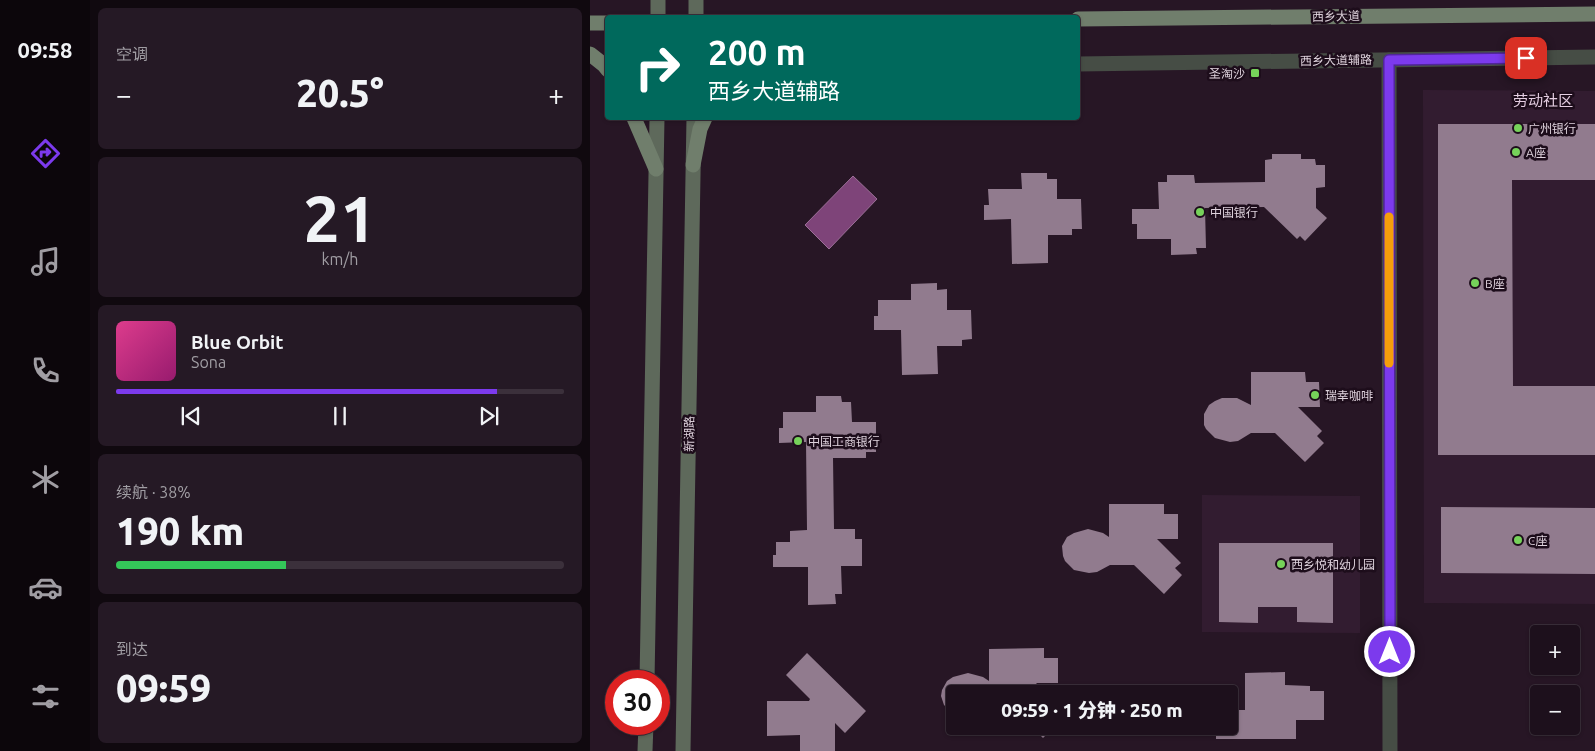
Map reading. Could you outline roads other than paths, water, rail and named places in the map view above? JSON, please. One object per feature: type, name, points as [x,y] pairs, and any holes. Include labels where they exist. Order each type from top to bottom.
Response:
[{"type":"main road","points":[[658,0],[658,15]]},
{"type":"main road","points":[[696,0],[696,15]]},
{"type":"main road","name":"西乡大道","points":[[1080,19],[1595,14]]},
{"type":"main road","points":[[590,23],[605,23]]},
{"type":"main road","points":[[590,54],[605,66]]},
{"type":"main road","points":[[635,120],[656,169]]},
{"type":"main road","points":[[647,670],[657,120]]},
{"type":"main road","name":"新湖路","points":[[683,751],[694,120]]},
{"type":"main road","points":[[693,165],[700,130],[704,120]]},
{"type":"main road","points":[[646,735],[646,751]]},
{"type":"street","name":"西乡大道辅路","points":[[1080,64],[1595,57]]},
{"type":"street","points":[[1389,60],[1390,751]]},
{"type":"place","name":"圣淘沙","points":[[1255,73]]},
{"type":"place","name":"广州银行","points":[[1518,128]]},
{"type":"place","name":"A座","points":[[1516,152]]},
{"type":"place","name":"中国银行","points":[[1200,212]]},
{"type":"place","name":"B座","points":[[1475,283]]},
{"type":"place","name":"瑞幸咖啡","points":[[1315,395]]},
{"type":"place","name":"中国工商银行","points":[[798,441]]},
{"type":"place","name":"C座","points":[[1518,540]]},
{"type":"place","name":"西乡悦和幼儿园","points":[[1281,564]]},
{"type":"district","name":"劳动社区","points":[[1543,100]]}]
